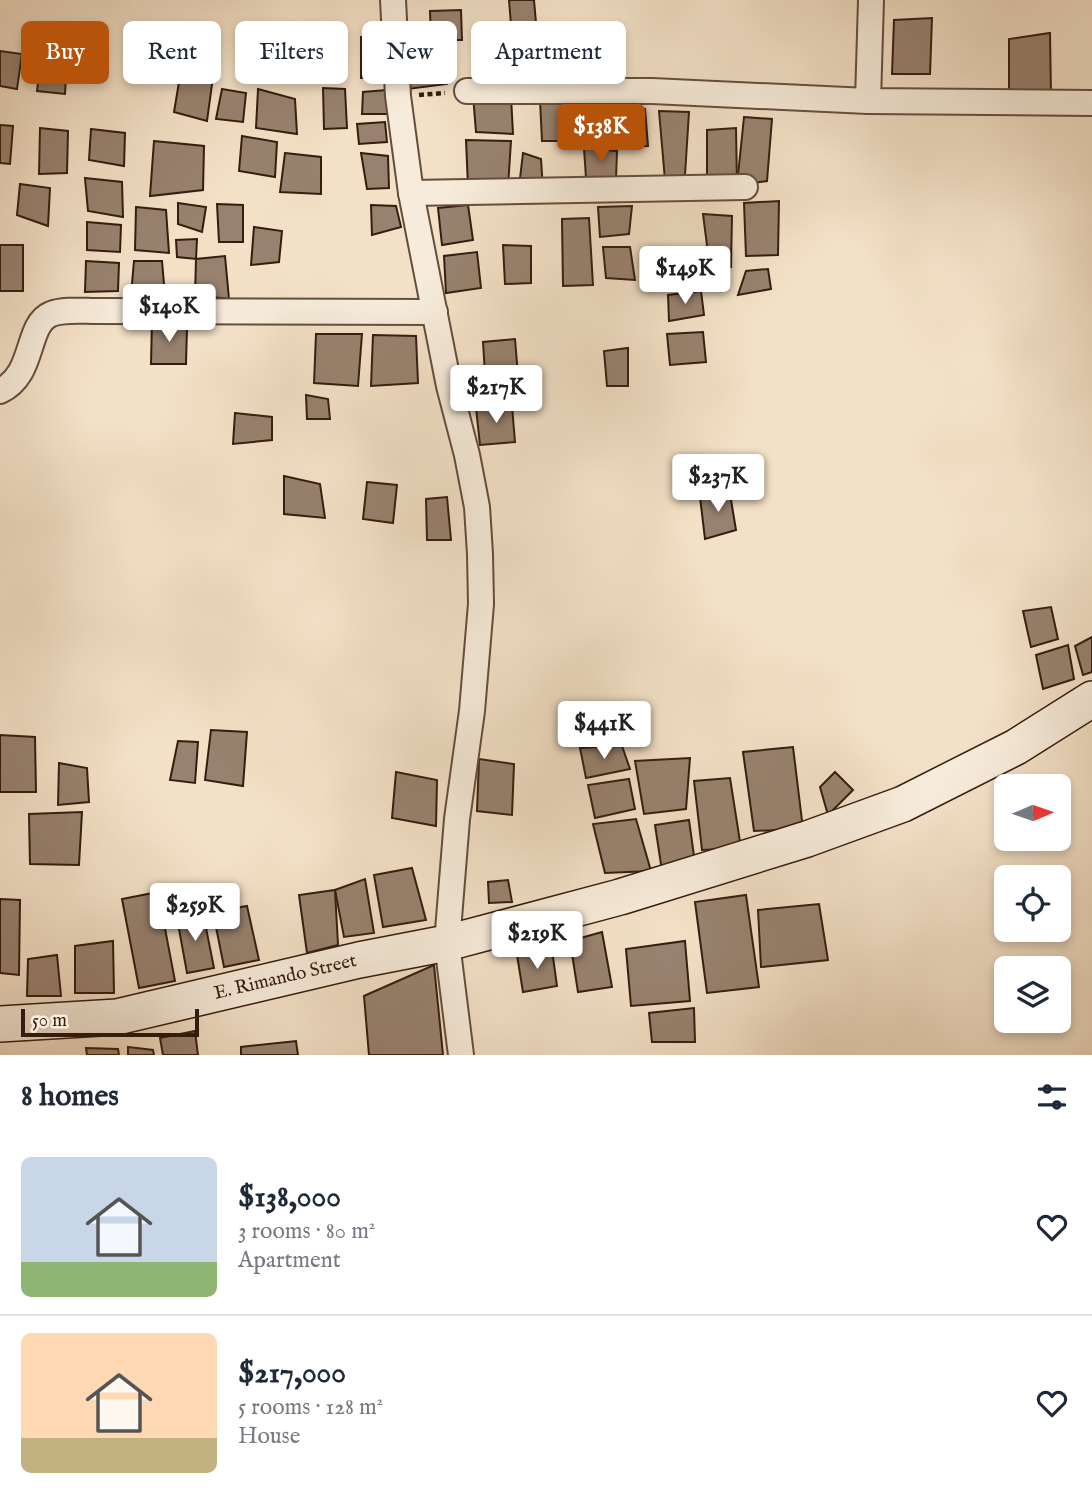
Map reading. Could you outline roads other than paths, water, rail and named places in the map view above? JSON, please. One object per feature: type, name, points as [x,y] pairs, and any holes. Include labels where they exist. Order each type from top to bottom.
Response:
[{"type":"street","points":[[393,0],[398,96],[411,193],[472,481],[481,554],[481,604],[472,711],[457,819],[447,943],[461,1055]]},
{"type":"street","points":[[868,101],[871,0]]},
{"type":"street","points":[[467,91],[652,91],[868,101],[1092,103]]},
{"type":"street","points":[[411,193],[744,187]]},
{"type":"street","points":[[0,391],[21,374],[36,327],[49,314],[96,311],[435,312]]},
{"type":"street","name":"E. Rimando Street","points":[[0,1024],[117,1017],[359,960],[447,943],[633,893],[807,839],[903,804],[1016,747],[1092,699]]}]
